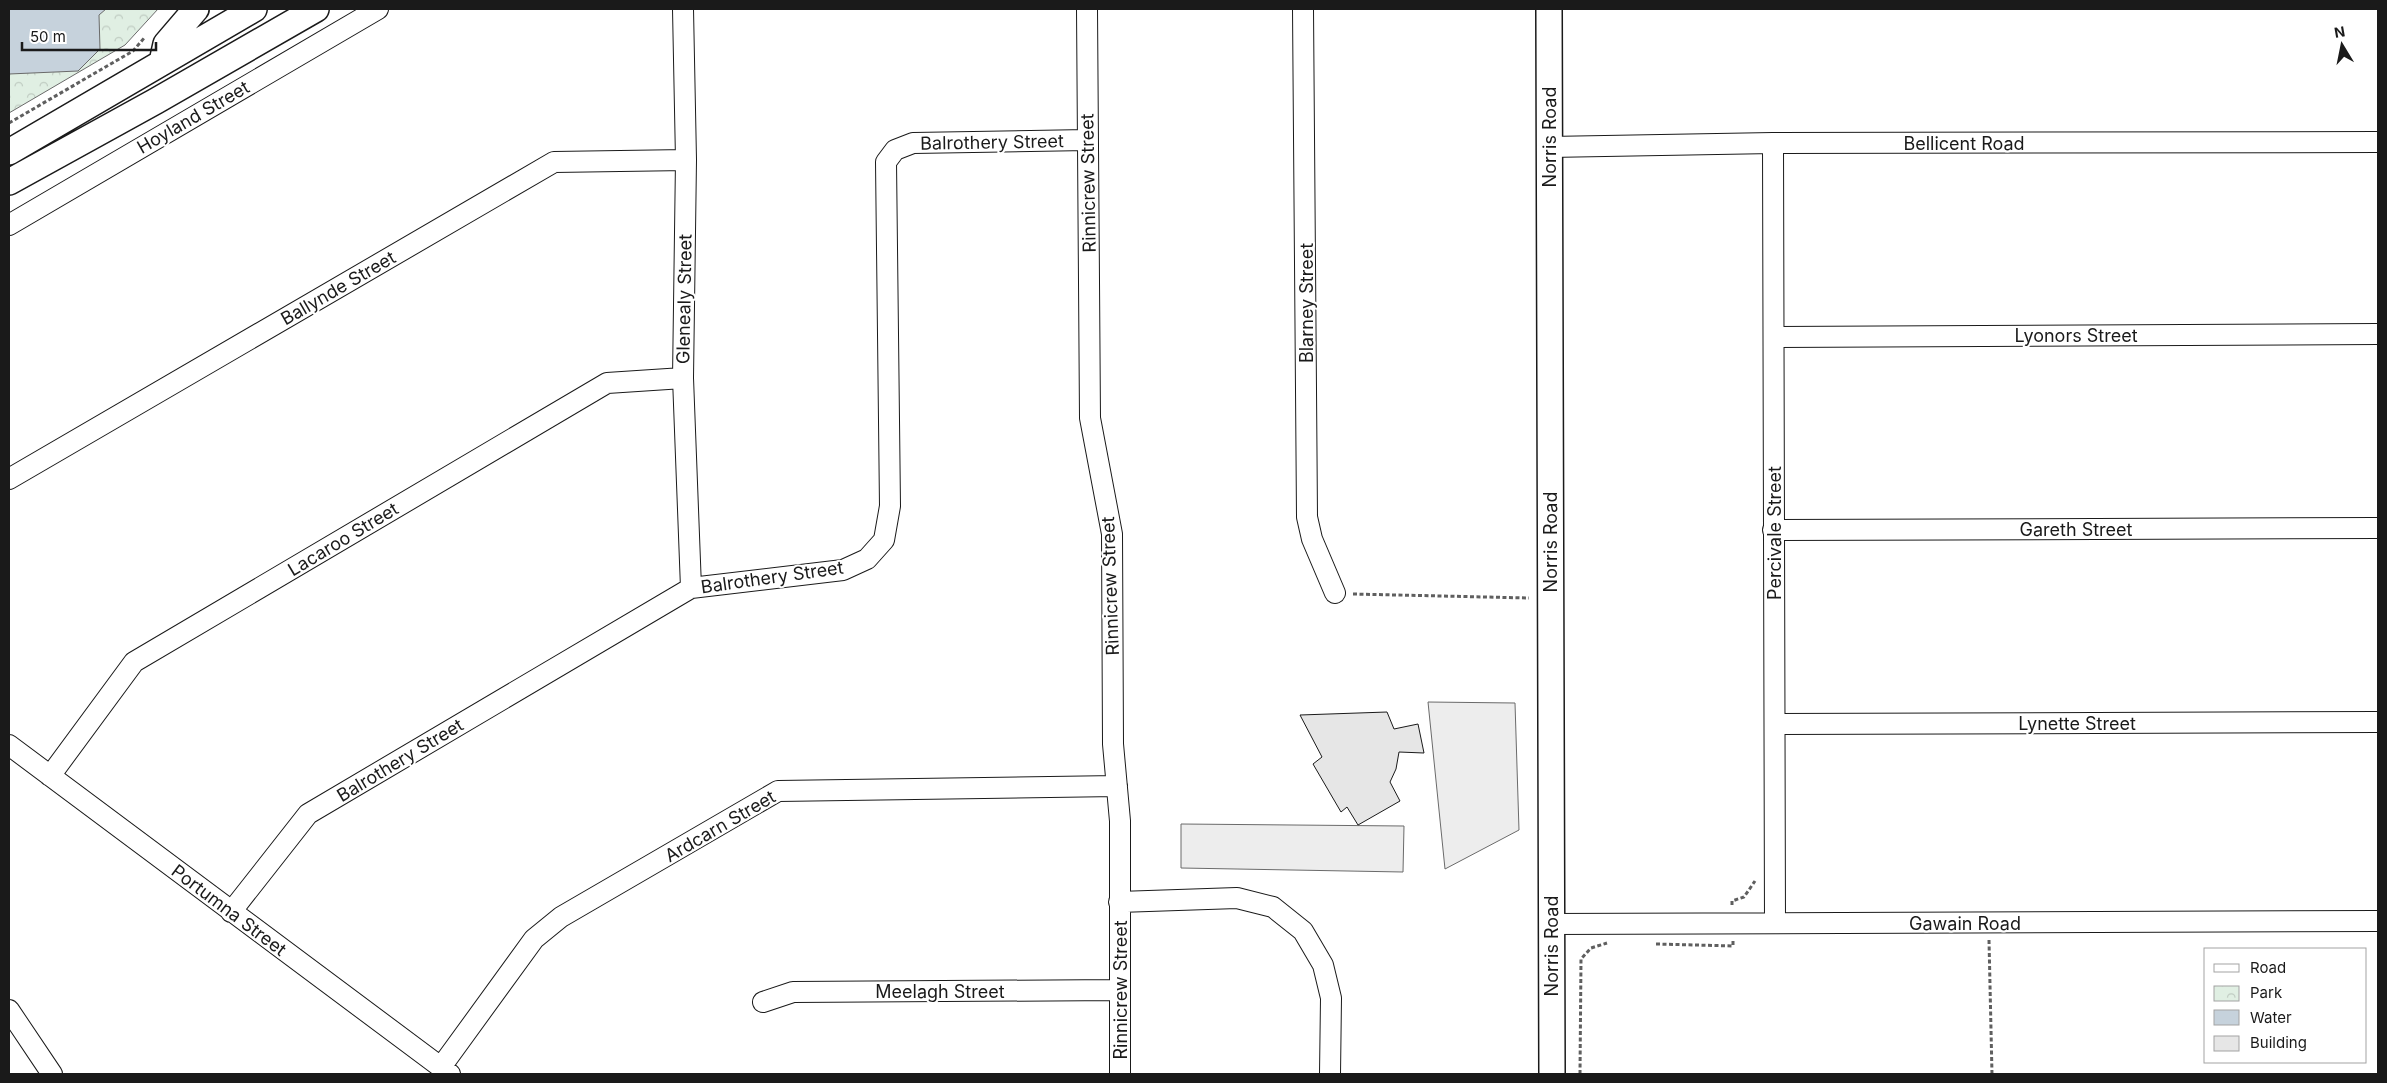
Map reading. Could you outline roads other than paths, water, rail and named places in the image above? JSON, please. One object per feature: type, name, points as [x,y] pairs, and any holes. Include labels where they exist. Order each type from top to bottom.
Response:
[{"type":"main road","points":[[162,62],[166,44],[196,9]]},
{"type":"main road","name":"Hoyland Street","points":[[9,182],[316,9]]},
{"type":"main road","name":"Norris Road","points":[[1549,9],[1552,1074]]},
{"type":"main road","points":[[9,152],[245,11]]},
{"type":"street","name":"Hoyland Street","points":[[9,226],[378,9]]},
{"type":"street","name":"Glenealy Street","points":[[683,9],[686,160],[683,378],[690,588]]},
{"type":"street","name":"Rinnicrew Street","points":[[1087,9],[1090,418],[1112,534],[1113,744],[1120,821],[1120,1074]]},
{"type":"street","name":"Blarney Street","points":[[1303,9],[1307,517],[1312,538],[1335,593]]},
{"type":"street","points":[[245,11],[259,42]]},
{"type":"street","name":"Balrothery Street","points":[[232,912],[308,814],[690,588],[843,570],[867,559],[884,540],[890,506],[886,162],[895,150],[913,142],[1087,140]]},
{"type":"street","name":"Bellicent Road","points":[[1549,147],[1773,143],[2378,142]]},
{"type":"street","name":"Percivale Street","points":[[1773,143],[1775,923]]},
{"type":"street","name":"Ballynde Street","points":[[9,479],[554,162],[686,160]]},
{"type":"street","name":"Lyonors Street","points":[[1774,337],[2378,334]]},
{"type":"street","name":"Lacaroo Street","points":[[50,776],[134,662],[607,383],[683,378]]},
{"type":"street","name":"Gareth Street","points":[[1773,530],[2378,528]]},
{"type":"street","name":"Lynette Street","points":[[1775,724],[2378,722]]},
{"type":"street","name":"Portumna Street","points":[[9,745],[445,1071]]},
{"type":"street","name":"Ardcarn Street","points":[[445,1071],[534,939],[562,917],[778,791],[1117,786]]},
{"type":"street","points":[[1119,902],[1238,898],[1273,908],[1303,931],[1323,965],[1331,998],[1330,1074]]},
{"type":"street","name":"Gawain Road","points":[[1551,924],[2378,921]]},
{"type":"street","name":"Meelagh Street","points":[[763,1002],[793,992],[1119,990]]},
{"type":"street","points":[[9,1010],[52,1074]]},
{"type":"water","points":[[9,9],[106,9],[99,15],[100,49],[78,71],[9,74]]}]
